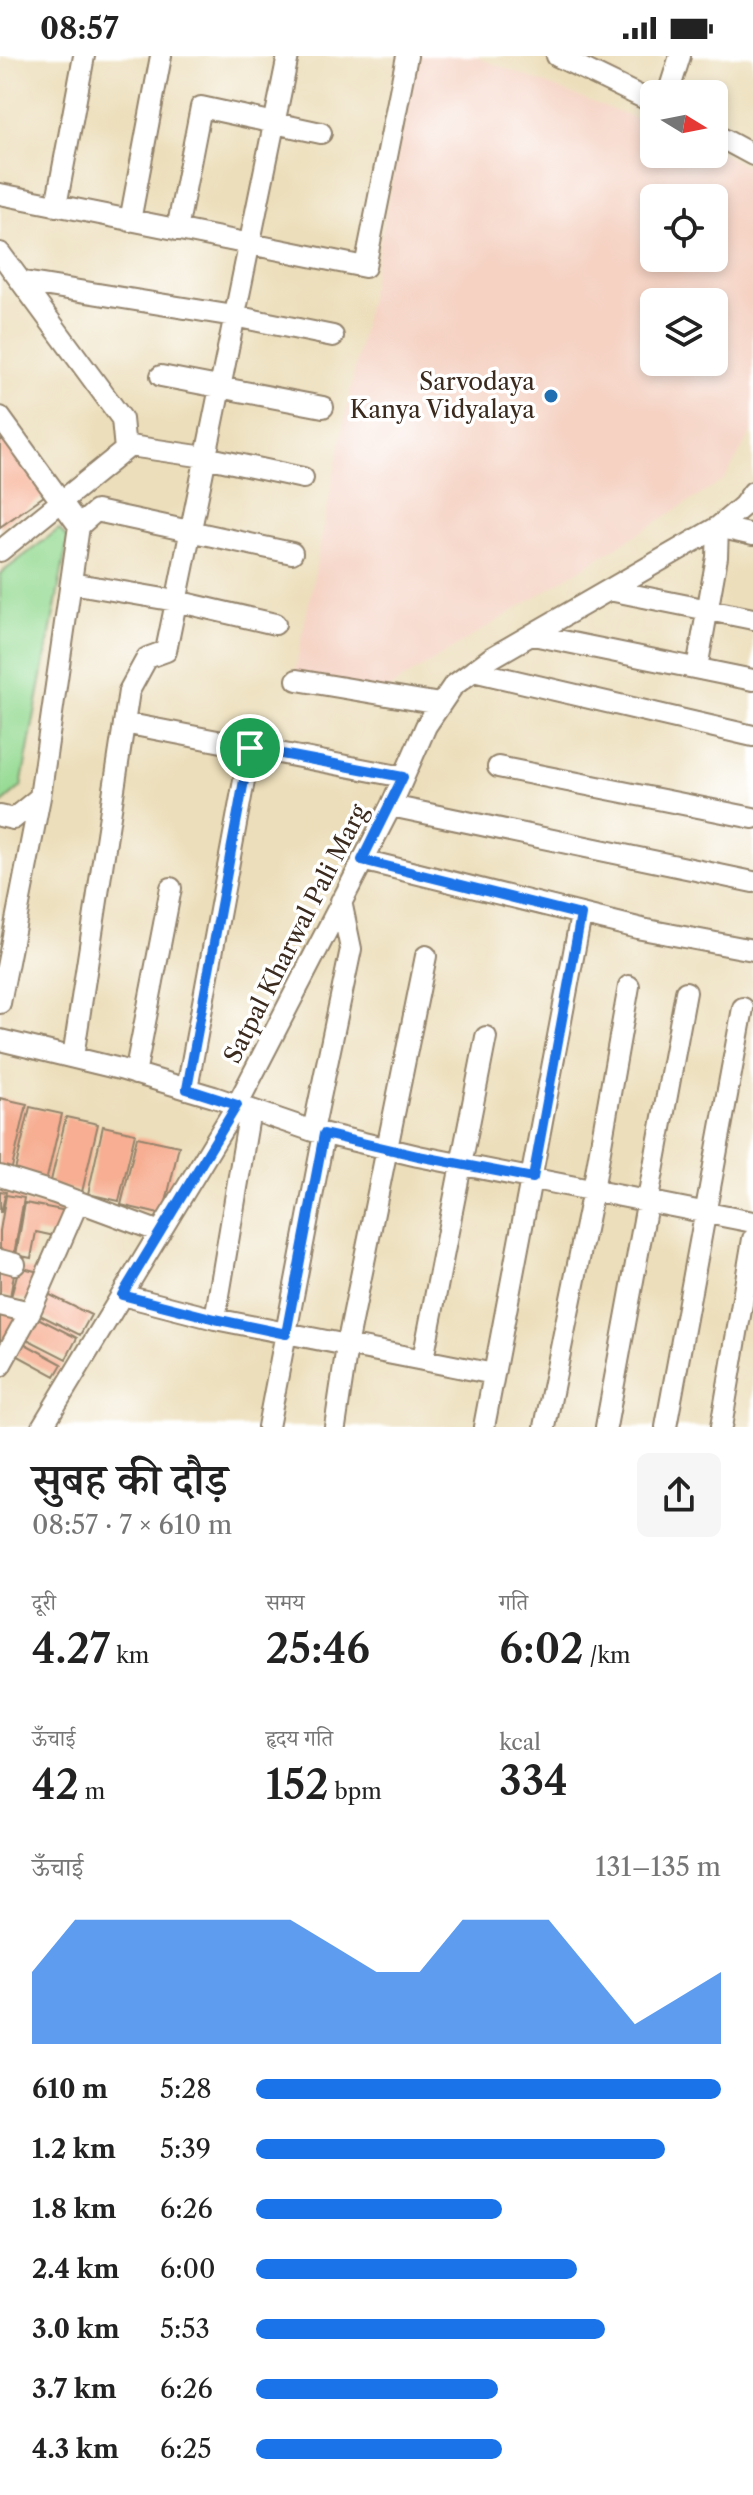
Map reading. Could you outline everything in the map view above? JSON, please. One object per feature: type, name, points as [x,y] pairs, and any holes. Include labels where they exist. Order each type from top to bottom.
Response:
[{"type":"street","points":[[56,206],[84,56]]},
{"type":"street","points":[[130,221],[161,56]]},
{"type":"street","points":[[73,1057],[129,691],[147,658],[166,651],[288,56]]},
{"type":"street","points":[[0,194],[365,267],[407,56]]},
{"type":"street","points":[[672,80],[680,56]]},
{"type":"street","points":[[569,59],[640,96]]},
{"type":"street","points":[[177,230],[201,107],[321,133]]},
{"type":"street","points":[[728,142],[753,155]]},
{"type":"street","points":[[0,253],[122,419],[125,450]]},
{"type":"street","points":[[24,282],[234,316],[333,336]]},
{"type":"street","points":[[161,376],[323,407]]},
{"type":"street","points":[[0,417],[79,526]]},
{"type":"street","points":[[0,551],[130,446],[205,457],[303,478]]},
{"type":"street","name":"Satpal Kharwal Pali Marg","points":[[42,1427],[160,1232],[244,1108],[341,901],[391,806],[426,726],[453,686],[533,635],[718,527],[743,506],[753,492]]},
{"type":"street","points":[[0,1003],[40,797],[79,526],[96,511],[292,553]]},
{"type":"street","points":[[697,668],[717,557],[718,527],[753,535]]},
{"type":"street","points":[[71,583],[176,601],[275,624]]},
{"type":"street","points":[[609,590],[753,619]]},
{"type":"street","points":[[533,635],[753,680]]},
{"type":"street","points":[[473,671],[753,736]]},
{"type":"street","points":[[297,680],[440,704]]},
{"type":"street","points":[[124,723],[403,777]]},
{"type":"street","points":[[187,1089],[250,748]]},
{"type":"street","points":[[498,767],[753,818]]},
{"type":"street","points":[[0,817],[13,819],[40,797]]},
{"type":"street","points":[[391,806],[753,882]]},
{"type":"street","points":[[362,860],[581,915],[753,950]]},
{"type":"street","points":[[135,1074],[171,888]]},
{"type":"street","points":[[268,1427],[351,949],[341,901]]},
{"type":"street","points":[[484,1427],[581,915]]},
{"type":"street","points":[[335,1427],[347,1346],[426,956]]},
{"type":"street","points":[[545,1427],[593,1190],[629,986]]},
{"type":"street","points":[[606,1427],[686,992]]},
{"type":"street","points":[[666,1427],[743,1008]]},
{"type":"street","points":[[423,1359],[486,1037]]},
{"type":"street","points":[[0,1040],[135,1074],[319,1132],[461,1164],[753,1222]]},
{"type":"street","points":[[215,1319],[244,1108]]},
{"type":"street","points":[[0,1176],[160,1232]]},
{"type":"street","points":[[0,1366],[30,1312],[78,1202]]},
{"type":"street","points":[[721,1427],[753,1239]]},
{"type":"street","points":[[122,1295],[215,1319],[494,1374]]},
{"type":"street","points":[[0,1305],[30,1312]]},
{"type":"shaded area","name":"Sarvodaya Kanya Vidyalaya","points":[[417,56],[474,56],[640,121],[640,168],[728,168],[728,157],[753,170],[753,430],[724,480],[381,693],[294,677]]},
{"type":"green space","points":[[59,529],[68,539],[21,787],[0,805],[0,574]]},
{"type":"building","points":[[4,438],[44,496],[0,527],[0,441]]},
{"type":"building","points":[[0,1098],[27,1104],[11,1172],[0,1170]]},
{"type":"building","points":[[30,1107],[62,1114],[46,1182],[14,1175]]},
{"type":"building","points":[[66,1117],[98,1124],[82,1192],[50,1185]]},
{"type":"building","points":[[103,1126],[135,1133],[119,1201],[88,1194]]},
{"type":"building","points":[[137,1137],[179,1146],[163,1215],[121,1205]]},
{"type":"building","points":[[0,1191],[6,1192],[1,1212],[0,1212]]},
{"type":"building","points":[[6,1195],[24,1198],[13,1260],[0,1258],[0,1231]]},
{"type":"building","points":[[25,1203],[72,1212],[59,1237],[36,1232],[31,1258],[16,1255]]},
{"type":"building","points":[[0,1265],[15,1268],[10,1297],[0,1295]]},
{"type":"building","points":[[19,1267],[39,1272],[28,1300],[11,1297]]},
{"type":"building","points":[[46,1293],[91,1315],[80,1335],[36,1313]]},
{"type":"building","points":[[0,1306],[25,1312],[0,1359]]},
{"type":"building","points":[[32,1315],[77,1338],[66,1359],[21,1336]]},
{"type":"building","points":[[18,1340],[62,1364],[55,1376],[11,1352]]},
{"type":"place","name":"Sarvodaya Kanya Vidyalaya","points":[[551,396]]},
{"type":"route","points":[[250,748],[403,777],[362,860],[581,915],[533,1178],[324,1134],[286,1334],[122,1295],[237,1105],[187,1089],[250,748]]}]
